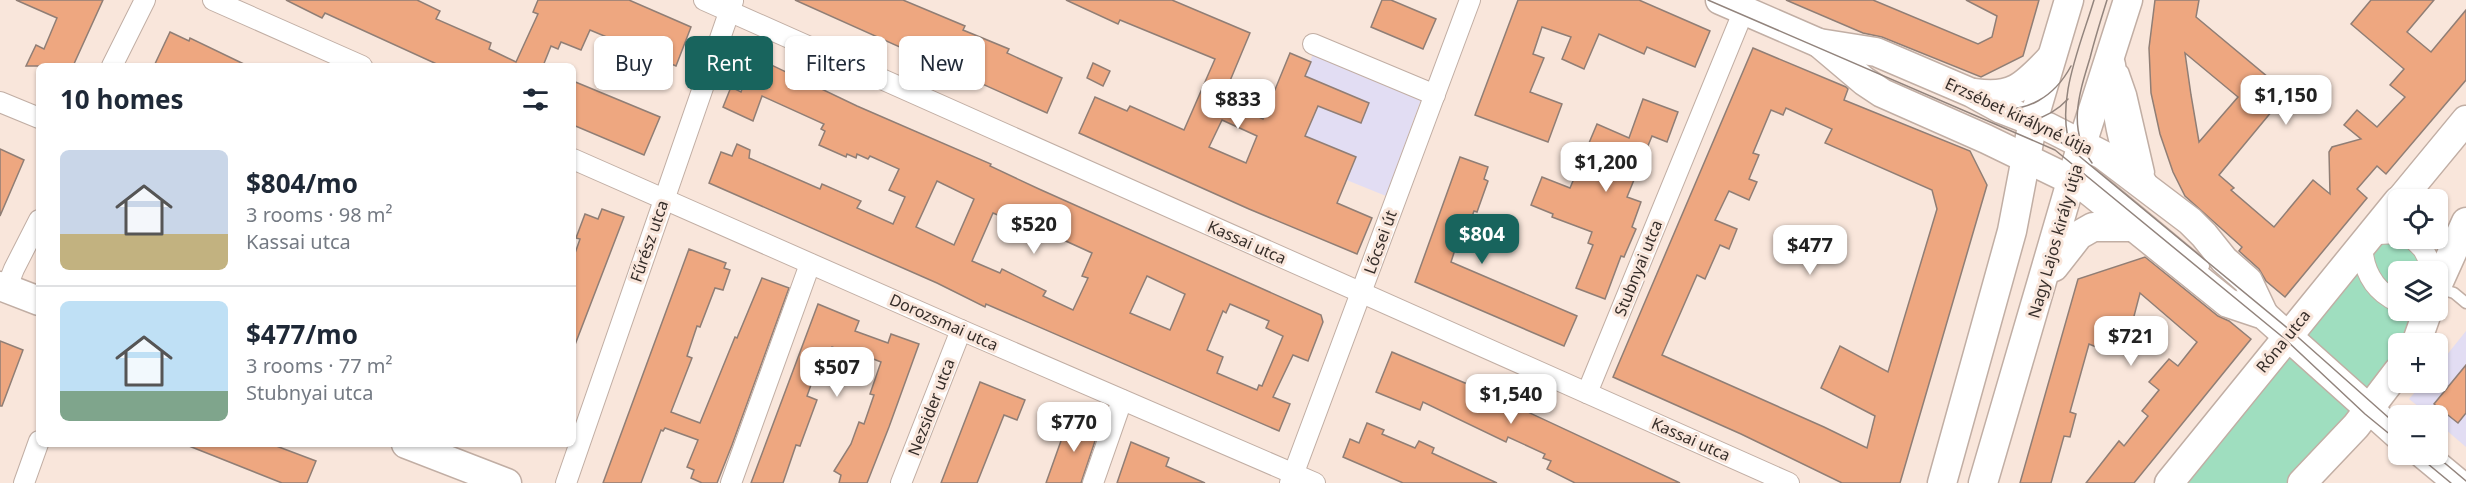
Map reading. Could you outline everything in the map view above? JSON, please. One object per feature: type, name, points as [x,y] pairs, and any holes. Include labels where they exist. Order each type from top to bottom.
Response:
[{"type":"street","points":[[114,63],[145,0]]},
{"type":"street","points":[[213,0],[355,63]]},
{"type":"street","name":"Kassai utca","points":[[704,0],[731,5],[1361,292],[1789,483]]},
{"type":"street","name":"Lőcsei út","points":[[1292,478],[1470,0]]},
{"type":"street","name":"Nagy Lajos király útja","points":[[1942,483],[2012,231],[2052,145],[2098,97],[2128,0]]},
{"type":"street","points":[[2052,145],[2053,91],[2068,27],[2068,2]]},
{"type":"street","name":"Nagy Lajos király útja","points":[[1983,483],[2038,298],[2052,145],[2052,57],[2068,2]]},
{"type":"street","name":"Fűrész utca","points":[[566,483],[731,5]]},
{"type":"street","name":"Erzsébet királyné útja","points":[[1732,5],[1819,43],[1876,52],[1975,101],[2001,109],[2052,145],[2136,227],[2228,303],[2264,315],[2388,426]]},
{"type":"street","name":"Stubnyai utca","points":[[1587,393],[1732,5]]},
{"type":"street","name":"Erzsébet királyné útja","points":[[1819,43],[1882,93],[1986,139],[2015,149],[2052,145],[2103,155],[2190,221],[2224,260],[2247,281],[2264,315]]},
{"type":"street","points":[[1313,44],[1435,95]]},
{"type":"street","points":[[2111,53],[2118,111],[2125,143],[2135,172],[2145,186]]},
{"type":"street","points":[[1975,101],[2024,86],[2052,57]]},
{"type":"street","points":[[0,102],[36,117]]},
{"type":"street","name":"Róna utca","points":[[2408,189],[2466,120]]},
{"type":"street","name":"Dorozsmai utca","points":[[576,160],[1122,400],[1292,478],[1316,483]]},
{"type":"street","name":"Róna utca","points":[[2178,478],[2288,335],[2388,213]]},
{"type":"street","points":[[2448,261],[2466,222]]},
{"type":"street","points":[[36,226],[3,287],[36,300]]},
{"type":"street","points":[[2038,298],[2057,261],[2079,235],[2093,227],[2136,227]]},
{"type":"street","points":[[2388,234],[2378,234],[2364,242],[2362,257],[2373,282],[2388,297]]},
{"type":"street","points":[[731,483],[810,264]]},
{"type":"street","name":"Nezsider utca","points":[[901,483],[961,330]]},
{"type":"street","points":[[2302,483],[2369,410],[2388,384]]},
{"type":"street","points":[[1093,483],[1122,400]]},
{"type":"street","points":[[24,483],[37,447]]},
{"type":"street","points":[[414,447],[507,483]]},
{"type":"street","points":[[2436,465],[2458,483]]},
{"type":"lane","points":[[1819,43],[1871,64]]},
{"type":"lane","points":[[2111,53],[2128,82],[2149,172],[2157,189],[2174,210]]},
{"type":"lane","points":[[2052,145],[2210,271]]},
{"type":"lane","points":[[2448,289],[2466,303]]},
{"type":"lane","points":[[2237,293],[2264,315]]},
{"type":"shaded area","points":[[1313,54],[1422,97],[1386,196],[1275,151]]},
{"type":"shaded area","points":[[2466,331],[2466,447],[2448,432],[2448,405],[2416,405],[2409,399],[2414,393],[2448,393],[2448,354]]},
{"type":"green space","points":[[2388,222],[2388,249],[2434,249],[2430,261],[2388,261],[2388,321],[2412,321],[2409,333],[2388,333],[2388,370],[2293,483],[2178,483]]},
{"type":"building","points":[[16,0],[103,0],[74,63],[36,63],[36,66],[26,66],[36,45],[44,49],[57,18]]},
{"type":"building","points":[[286,0],[417,0],[440,11],[436,19],[491,43],[489,49],[516,62],[538,14],[533,12],[538,0],[629,0],[691,27],[688,36],[685,36],[685,43],[676,66],[673,65],[673,36],[604,36],[590,30],[581,50],[561,42],[558,49],[551,46],[544,63],[434,63],[325,13],[322,18]]},
{"type":"building","points":[[795,0],[903,0],[965,26],[963,30],[978,36],[899,36],[899,47],[887,41],[887,36],[875,36]]},
{"type":"building","points":[[1066,0],[1172,0],[1250,33],[1222,100],[1263,119],[1290,53],[1311,62],[1305,76],[1369,103],[1361,123],[1318,106],[1305,136],[1356,157],[1337,203],[1372,218],[1357,254],[1249,209],[1079,133],[1095,97],[1127,111],[1130,106],[1184,130],[1215,59],[1120,20],[1118,24]],"holes":[[[1222,120],[1257,136],[1246,163],[1209,147]]]},
{"type":"building","points":[[1382,0],[1391,0],[1436,19],[1423,49],[1371,27]]},
{"type":"building","points":[[1518,0],[1639,0],[1710,31],[1695,67],[1647,47],[1644,54],[1599,34],[1584,69],[1562,59],[1571,37],[1542,27],[1533,54],[1544,58],[1530,92],[1562,104],[1548,142],[1475,115]]},
{"type":"building","points":[[1786,0],[1873,0],[1978,44],[1992,37],[1997,16],[1966,0],[2039,0],[2023,56],[1981,77],[1882,37],[1863,33]]},
{"type":"building","points":[[2155,0],[2199,0],[2196,17],[2287,93],[2219,175],[2234,188],[2231,190],[2274,227],[2313,180],[2330,194],[2329,152],[2332,147],[2361,139],[2344,125],[2357,110],[2377,127],[2405,97],[2390,85],[2404,69],[2351,24],[2371,0],[2434,0],[2407,32],[2431,52],[2466,10],[2466,80],[2386,174],[2377,166],[2357,189],[2367,198],[2285,297],[2266,281],[2259,269],[2239,251],[2242,247],[2185,196],[2173,172],[2160,134],[2151,93],[2149,48]],"holes":[[[2185,53],[2238,97],[2199,142]]]},
{"type":"building","points":[[170,32],[189,41],[190,38],[242,63],[155,63]]},
{"type":"building","points":[[985,39],[1009,49],[1007,53],[1062,78],[1047,113],[985,85]]},
{"type":"building","points":[[1753,48],[1846,87],[1848,89],[1844,100],[1970,151],[1987,185],[1900,483],[1842,483],[1741,434],[1613,377]],"holes":[[[1786,108],[1832,129],[1825,143],[1932,190],[1937,209],[1888,372],[1840,346],[1821,388],[1875,416],[1867,448],[1662,355],[1697,275],[1705,279],[1720,245],[1729,249],[1737,229],[1715,220],[1729,191],[1749,200],[1757,182],[1749,179],[1759,155],[1753,153],[1771,110],[1783,115]]]},
{"type":"building","points":[[1093,63],[1110,71],[1103,86],[1087,78]]},
{"type":"building","points":[[773,66],[785,72],[785,90],[824,90],[1321,315],[1323,322],[1308,361],[1293,355],[1273,397],[1290,404],[1279,431],[986,304],[985,307],[937,283],[709,183],[721,152],[732,156],[737,144],[750,150],[749,158],[820,189],[822,184],[861,201],[857,208],[893,224],[905,197],[889,190],[899,169],[870,156],[868,159],[857,154],[856,158],[847,154],[846,157],[819,145],[825,131],[821,129],[824,124],[762,96],[753,121],[723,107],[730,90],[741,92],[742,90],[773,90]],"holes":[[[937,181],[974,199],[954,245],[916,227]],[[993,213],[1022,225],[1024,222],[1092,253],[1082,276],[1088,278],[1073,310],[1043,296],[1046,291],[1002,269],[1000,273],[972,261]],[[1147,276],[1185,294],[1170,330],[1130,313]],[[1230,304],[1269,321],[1266,328],[1283,336],[1262,386],[1259,385],[1257,390],[1217,373],[1223,357],[1207,350],[1223,311],[1226,313]]]},
{"type":"building","points":[[576,82],[594,90],[660,117],[644,155],[576,126]]},
{"type":"building","points":[[1643,99],[1678,112],[1667,142],[1652,136],[1627,197],[1641,202],[1632,227],[1636,229],[1624,257],[1621,256],[1605,299],[1576,288],[1593,245],[1588,243],[1592,232],[1552,217],[1553,214],[1531,205],[1542,177],[1570,188],[1597,124],[1629,138]]},
{"type":"building","points":[[0,149],[24,160],[0,216]]},
{"type":"building","points":[[1460,157],[1488,167],[1484,179],[1488,181],[1477,212],[1474,211],[1467,230],[1462,228],[1451,262],[1577,316],[1564,346],[1415,282]]},
{"type":"building","points":[[602,209],[624,217],[576,342],[576,250],[580,239],[576,238],[585,214],[598,219]]},
{"type":"building","points":[[689,249],[726,263],[724,268],[730,270],[723,290],[715,288],[700,327],[697,326],[687,356],[692,358],[671,412],[700,423],[762,278],[789,288],[732,445],[717,483],[702,483],[691,478],[694,470],[687,467],[698,440],[665,428],[661,430],[641,483],[603,483]]},
{"type":"building","points":[[2145,257],[2218,316],[2229,321],[2251,339],[2134,483],[2086,483],[2119,441],[2124,446],[2148,416],[2142,411],[2159,390],[2149,382],[2169,359],[2178,366],[2197,342],[2140,293],[2126,347],[2108,342],[2106,351],[2089,344],[2070,412],[2076,414],[2070,437],[2064,436],[2051,483],[2020,483],[2078,279]]},
{"type":"building","points":[[818,304],[859,321],[855,331],[888,343],[891,334],[919,344],[889,427],[867,483],[839,483],[841,475],[834,471],[851,444],[859,422],[864,424],[874,395],[870,394],[881,362],[848,349],[847,353],[832,347],[826,362],[820,360],[807,396],[817,400],[800,446],[796,445],[783,483],[751,483]]},
{"type":"building","points":[[0,341],[23,350],[2,406],[0,406]]},
{"type":"building","points":[[1392,352],[1472,386],[1680,483],[1575,483],[1547,469],[1551,461],[1543,458],[1545,454],[1508,437],[1506,442],[1423,402],[1420,410],[1376,392]]},
{"type":"building","points":[[2466,365],[2466,413],[2458,423],[2448,415],[2448,405],[2434,404],[2443,393],[2448,393],[2448,387]]},
{"type":"building","points":[[980,382],[1025,400],[1017,420],[1004,415],[977,483],[941,483]]},
{"type":"building","points":[[1076,417],[1100,426],[1081,483],[1046,483],[1067,424],[1073,426]]},
{"type":"building","points":[[1367,423],[1384,430],[1382,434],[1415,448],[1419,441],[1434,448],[1432,453],[1497,483],[1403,483],[1343,457],[1350,439],[1359,443]]},
{"type":"building","points":[[1131,442],[1169,458],[1166,466],[1205,483],[1117,483]]},
{"type":"building","points":[[192,447],[279,447],[316,461],[307,483],[282,483]]},
{"type":"tram line","points":[[1708,0],[2055,150],[2285,339],[2388,433]]},
{"type":"tram line","points":[[2072,150],[2067,132],[2067,94],[2076,55],[2094,0]]},
{"type":"tram line","points":[[2092,163],[2084,150],[2077,124],[2079,98],[2107,0]]},
{"type":"tram line","points":[[1992,107],[2016,108],[2038,101],[2057,86],[2071,66]]},
{"type":"tram line","points":[[2018,123],[2045,116],[2068,99]]},
{"type":"tram line","points":[[1969,101],[2050,136],[2067,146],[2291,331],[2388,417]]},
{"type":"tram line","points":[[2429,465],[2451,483]]},
{"type":"tram line","points":[[2447,465],[2466,481]]}]
